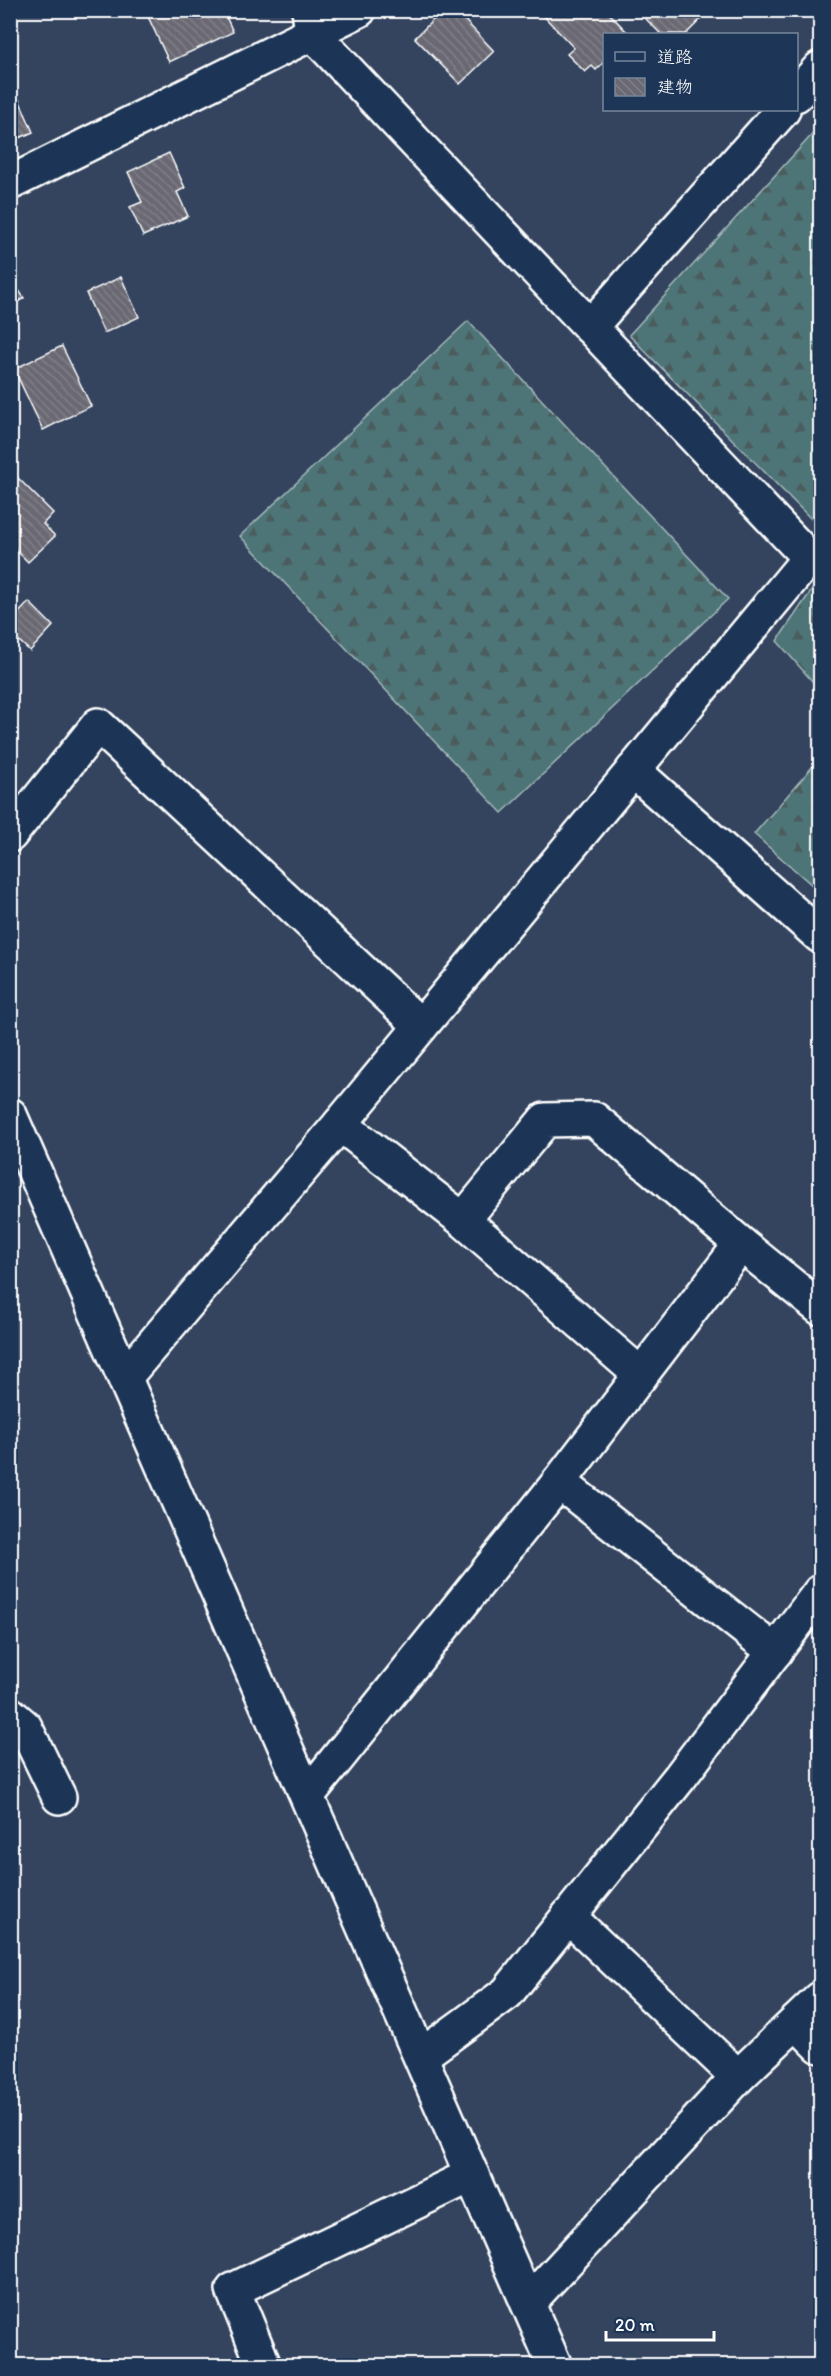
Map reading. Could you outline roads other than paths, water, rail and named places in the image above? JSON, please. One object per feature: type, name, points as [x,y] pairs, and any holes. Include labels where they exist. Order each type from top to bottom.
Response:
[{"type":"street","points":[[10,183],[310,22],[359,10]]},
{"type":"street","points":[[125,1377],[340,1124],[809,558],[591,327],[310,22]]},
{"type":"street","points":[[798,93],[820,68]]},
{"type":"street","points":[[591,327],[782,111]]},
{"type":"street","points":[[10,835],[98,725],[421,1026]]},
{"type":"street","points":[[633,770],[820,936]]},
{"type":"street","points":[[10,1115],[555,2366]]},
{"type":"street","points":[[463,1220],[545,1120],[594,1119],[820,1308]]},
{"type":"street","points":[[340,1124],[463,1220],[641,1375]]},
{"type":"street","points":[[308,1795],[559,1482],[741,1244]]},
{"type":"street","points":[[559,1482],[775,1652]]},
{"type":"street","points":[[421,2056],[507,1993],[680,1777],[820,1592]]},
{"type":"street","points":[[10,1714],[25,1727],[59,1797]]},
{"type":"street","points":[[568,1916],[738,2077]]},
{"type":"street","points":[[528,2303],[738,2077],[820,1999]]},
{"type":"street","points":[[796,2022],[820,2046]]},
{"type":"street","points":[[264,2366],[232,2290],[472,2175]]}]
